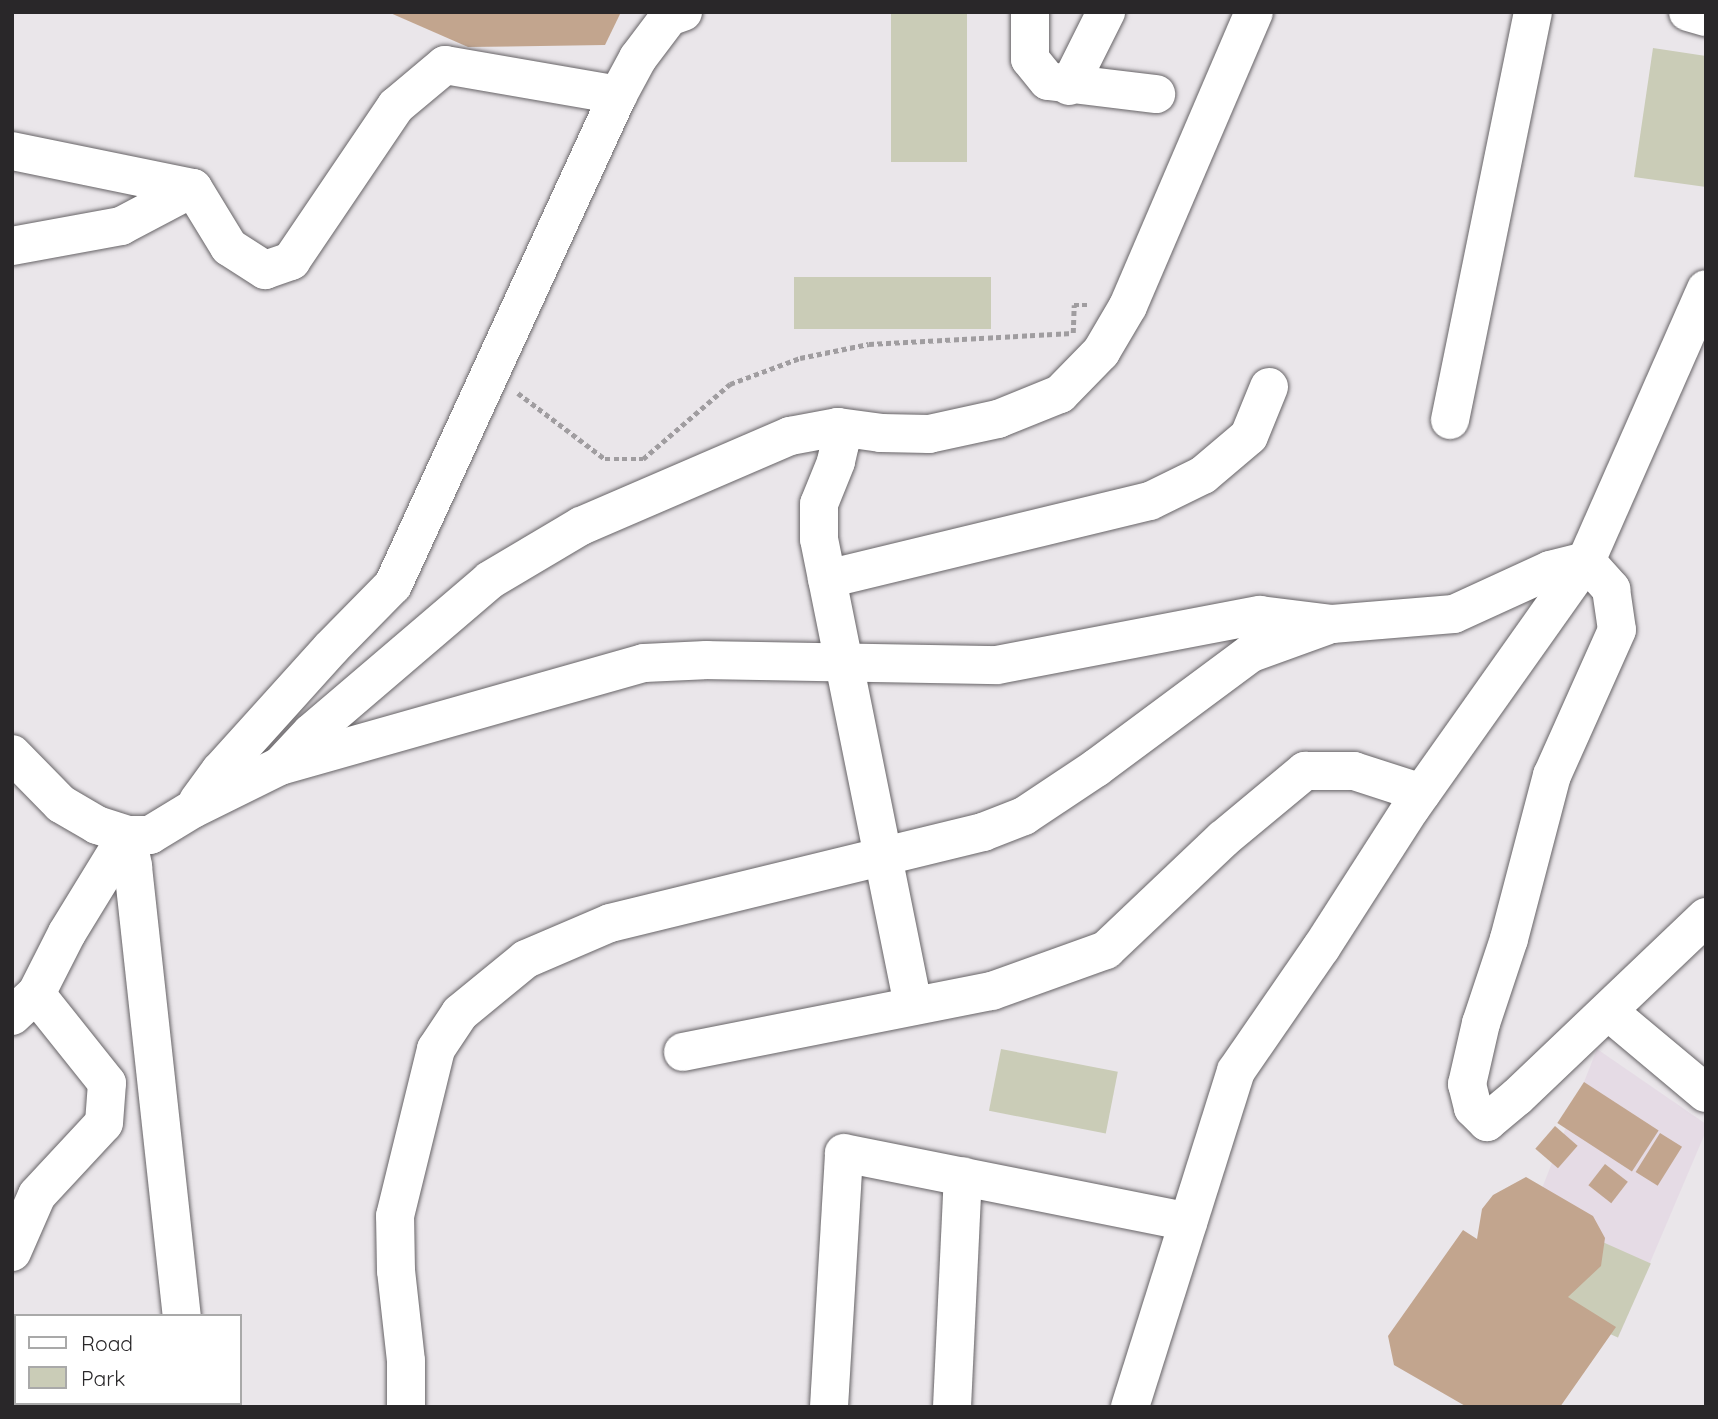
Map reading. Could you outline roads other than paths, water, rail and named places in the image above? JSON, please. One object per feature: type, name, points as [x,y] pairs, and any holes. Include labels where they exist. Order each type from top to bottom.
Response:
[{"type":"street","points":[[1030,12],[1030,59],[1048,81],[1069,86],[1156,94]]},
{"type":"street","points":[[1069,86],[1106,12]]},
{"type":"street","points":[[280,766],[311,733],[489,580],[581,526],[790,436],[838,427],[881,433],[929,434],[998,419],[1060,394],[1101,352],[1128,306],[1254,12]]},
{"type":"street","points":[[1450,420],[1533,12]]},
{"type":"street","points":[[1688,12],[1706,17]]},
{"type":"street","points":[[193,809],[220,771],[358,618],[393,585],[488,373],[618,95],[638,58],[674,14]]},
{"type":"street","points":[[12,151],[193,188],[229,247],[265,270],[291,261],[396,106],[445,65],[618,95]]},
{"type":"street","points":[[12,246],[121,226],[193,188]]},
{"type":"street","points":[[1129,1407],[1236,1071],[1321,948],[1422,793],[1586,561],[1706,289]]},
{"type":"street","points":[[827,579],[1150,501],[1203,475],[1249,436],[1269,387]]},
{"type":"street","points":[[838,427],[840,444],[836,462],[819,504],[819,539],[913,1006]]},
{"type":"street","points":[[12,1252],[21,1204],[37,1195],[104,1123],[107,1083],[24,1005],[67,933],[139,835],[280,766],[644,663],[707,660],[997,665],[1260,615],[1332,624],[1454,614],[1550,570],[1586,561]]},
{"type":"street","points":[[1586,561],[1611,589],[1617,631],[1552,775],[1510,939],[1481,1023],[1467,1084],[1473,1108],[1487,1122],[1517,1097],[1573,1040],[1609,1012],[1706,917]]},
{"type":"street","points":[[405,1407],[406,1361],[396,1271],[395,1216],[436,1049],[460,1013],[526,959],[610,923],[983,832],[1024,816],[1096,768],[1251,653],[1332,624]]},
{"type":"street","points":[[683,1052],[992,991],[1106,950],[1223,839],[1305,771],[1354,771],[1422,793]]},
{"type":"street","points":[[18,772],[61,804],[97,825],[139,835]]},
{"type":"street","points":[[139,835],[182,1314]]},
{"type":"street","points":[[1609,1012],[1706,1093]]},
{"type":"street","points":[[829,1407],[844,1153],[1188,1222]]},
{"type":"street","points":[[952,1407],[963,1176]]}]
